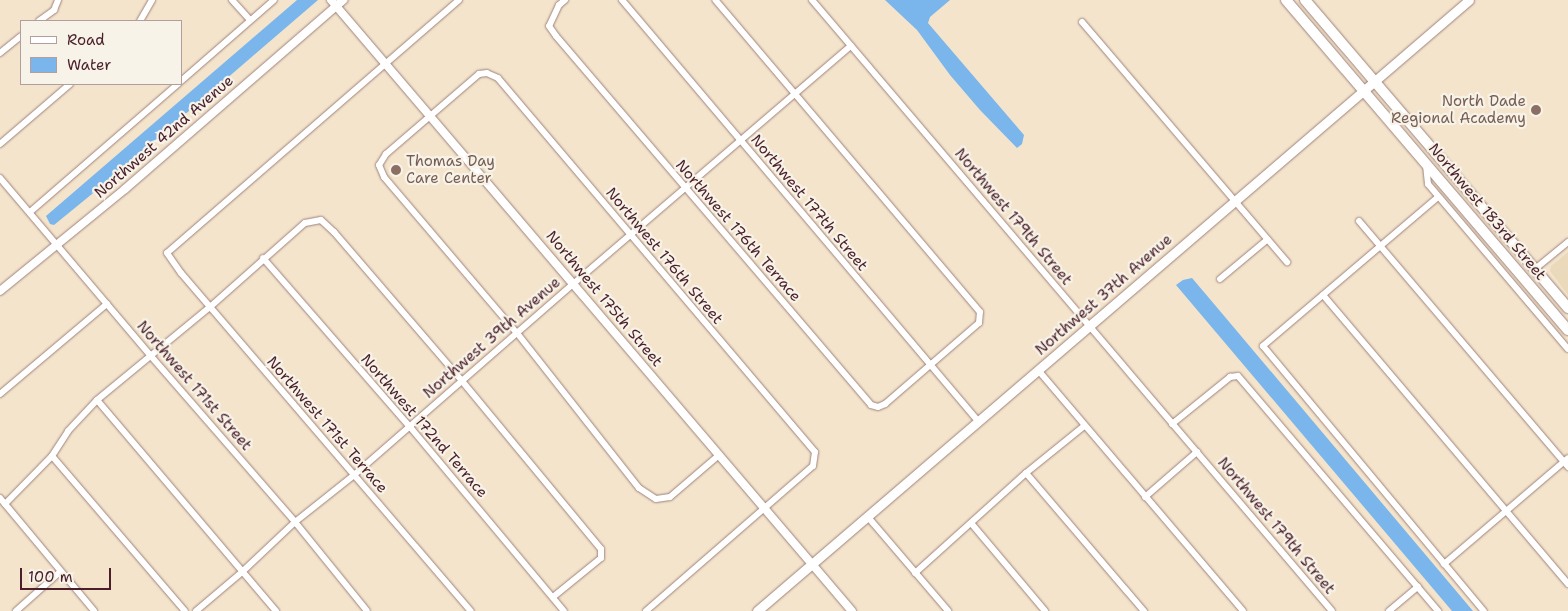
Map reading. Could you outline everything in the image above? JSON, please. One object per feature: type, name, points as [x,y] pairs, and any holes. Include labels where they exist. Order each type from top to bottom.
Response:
[{"type":"main road","name":"Northwest 183rd Street","points":[[1286,0],[1568,330]]},
{"type":"main road","name":"Northwest 183rd Street","points":[[1304,0],[1568,308]]},
{"type":"main road","name":"Northwest 37th Avenue","points":[[757,611],[1469,0]]},
{"type":"main road","points":[[1512,264],[1524,269],[1535,269]]},
{"type":"street","points":[[40,20],[54,10],[58,0]]},
{"type":"street","points":[[141,20],[152,0]]},
{"type":"street","points":[[232,0],[250,20]]},
{"type":"street","points":[[182,80],[274,0]]},
{"type":"street","name":"Northwest 42nd Avenue","points":[[0,291],[125,189],[334,3],[343,0]]},
{"type":"street","points":[[385,64],[459,0]]},
{"type":"street","name":"Northwest 176th Terrace","points":[[566,0],[559,5],[550,26],[586,73],[685,190],[871,405],[878,407],[885,404],[931,365]]},
{"type":"street","name":"Northwest 177th Street","points":[[622,0],[978,421]]},
{"type":"street","points":[[715,0],[980,312],[979,323],[931,365]]},
{"type":"street","name":"Northwest 179th Street","points":[[812,0],[1332,611]]},
{"type":"street","name":"Northwest 175th Street","points":[[334,3],[852,611]]},
{"type":"street","points":[[1082,22],[1287,262]]},
{"type":"street","points":[[0,53],[20,37]]},
{"type":"street","name":"Northwest 39th Avenue","points":[[196,611],[242,572],[295,522],[354,475],[851,46]]},
{"type":"street","name":"Northwest 171st Terrace","points":[[385,64],[167,254],[210,307],[470,611]]},
{"type":"street","name":"Northwest 176th Street","points":[[430,116],[479,74],[487,73],[498,78],[630,237],[814,452],[815,461],[813,466],[765,508]]},
{"type":"street","points":[[0,144],[69,85]]},
{"type":"street","points":[[30,212],[177,85]]},
{"type":"street","points":[[430,116],[386,154],[379,165],[384,177],[517,333],[639,488],[656,499],[670,497],[719,455]]},
{"type":"street","points":[[1426,164],[1428,184],[1568,349]]},
{"type":"street","name":"Northwest 171st Street","points":[[0,178],[150,356],[295,522],[367,611]]},
{"type":"street","points":[[1438,197],[1263,346],[1484,611]]},
{"type":"street","points":[[5,504],[52,456],[68,431],[97,400],[210,307],[263,258],[305,223],[321,220],[334,232],[462,381],[601,549],[601,558],[554,598]]},
{"type":"street","points":[[1359,221],[1566,462],[1444,564]]},
{"type":"street","points":[[1220,279],[1268,239]]},
{"type":"street","points":[[1535,269],[1568,242]]},
{"type":"street","name":"Northwest 172nd Terrace","points":[[263,258],[410,427],[564,611]]},
{"type":"street","points":[[1323,295],[1568,584]]},
{"type":"street","points":[[0,394],[107,304]]},
{"type":"street","points":[[1038,370],[1243,611]]},
{"type":"street","points":[[1172,424],[1230,377],[1238,376],[1438,611]]},
{"type":"street","points":[[97,400],[276,611]]},
{"type":"street","points":[[915,573],[1026,473],[1084,426]]},
{"type":"street","points":[[1145,497],[1197,452]]},
{"type":"street","points":[[52,456],[185,611]]},
{"type":"street","points":[[1026,473],[1144,611]]},
{"type":"street","points":[[0,498],[94,611]]},
{"type":"street","points":[[646,611],[765,508]]},
{"type":"street","points":[[867,516],[948,611]]},
{"type":"street","points":[[971,523],[1045,611]]},
{"type":"street","points":[[16,611],[60,572]]},
{"type":"street","points":[[1390,611],[1418,587]]},
{"type":"shaded area","points":[[1568,252],[1568,295],[1550,271],[1551,266]]},
{"type":"water","points":[[297,0],[318,0],[103,185],[54,225],[50,224],[46,216]]},
{"type":"water","points":[[885,0],[950,0],[930,17],[928,23],[1024,135],[1022,144],[1017,148],[980,110],[950,75],[917,30]]},
{"type":"water","points":[[1192,278],[1473,611],[1452,611],[1176,285],[1183,280]]},
{"type":"place","name":"North Dade Regional Academy","points":[[1536,110]]},
{"type":"place","name":"Thomas Day Care Center","points":[[396,170]]}]
